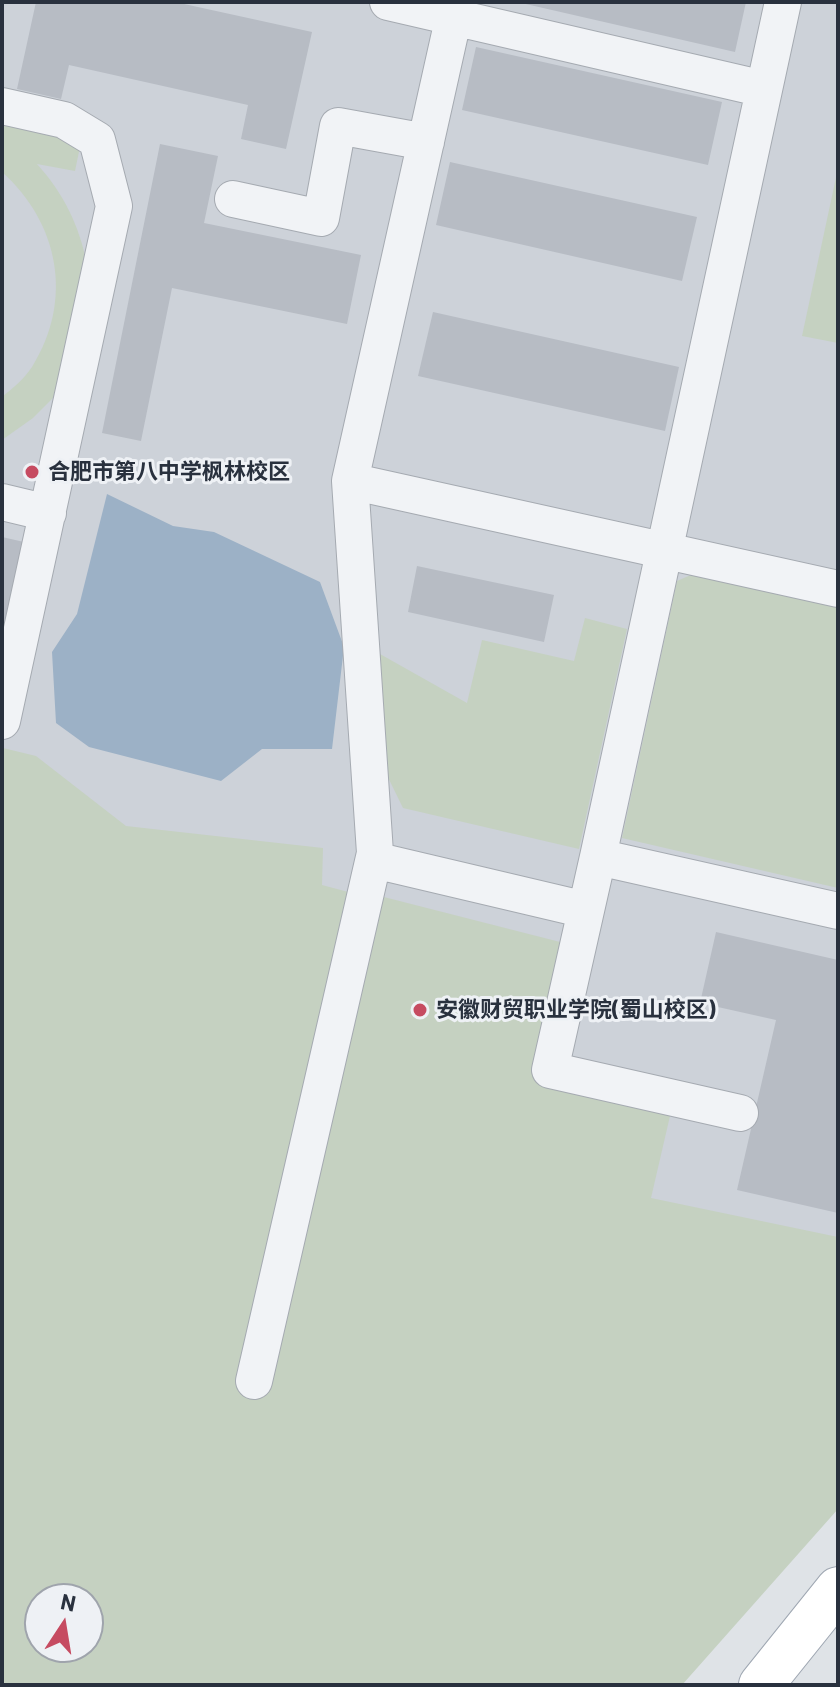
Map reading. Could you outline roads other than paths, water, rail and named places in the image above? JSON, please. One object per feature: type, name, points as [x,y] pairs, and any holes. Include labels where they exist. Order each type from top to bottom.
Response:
[{"type":"main road","points":[[761,1685],[838,1589]]},
{"type":"lane","points":[[388,2],[455,9],[764,89]]},
{"type":"lane","points":[[740,1113],[550,1070],[783,2]]},
{"type":"lane","points":[[254,1381],[374,860],[350,481],[455,9]]},
{"type":"lane","points":[[2,106],[64,120],[97,140],[114,206],[4,701]]},
{"type":"lane","points":[[233,199],[321,218],[338,126],[426,142]]},
{"type":"lane","points":[[350,481],[838,589]]},
{"type":"lane","points":[[2,502],[48,513]]},
{"type":"lane","points":[[598,857],[838,911]]},
{"type":"lane","points":[[374,860],[586,910]]},
{"type":"water","points":[[107,494],[173,526],[214,532],[320,582],[344,647],[332,749],[262,749],[221,781],[89,747],[56,723],[52,652],[77,614]]},
{"type":"place","name":"合肥市第八中学枫林校区","points":[[32,472]]},
{"type":"place","name":"安徽财贸职业学院(蜀山校区)","points":[[420,1010]]}]
